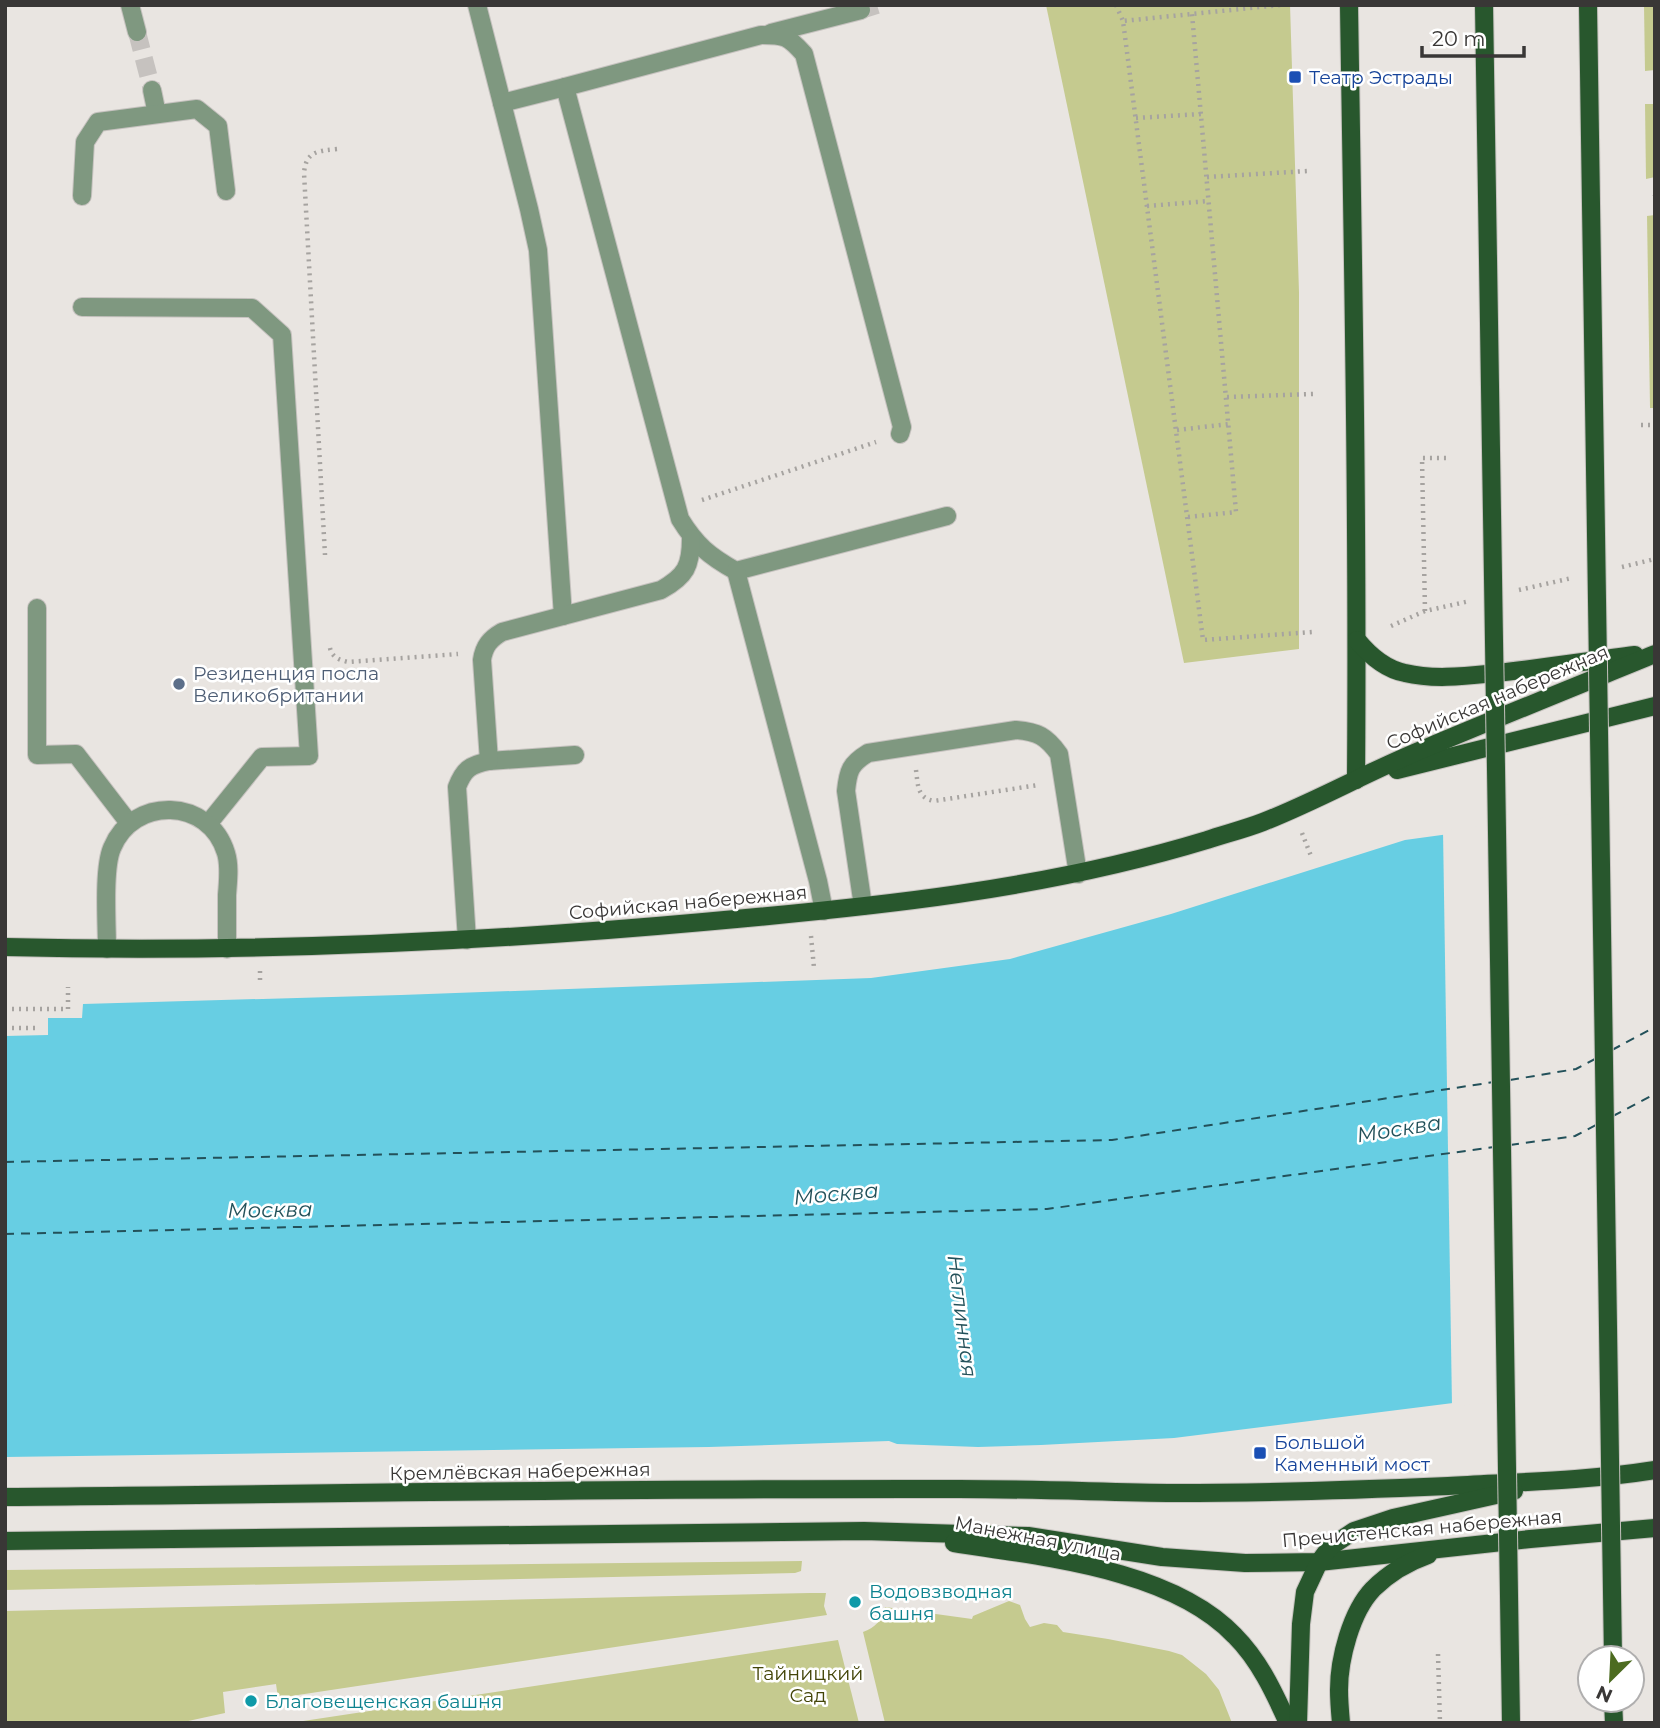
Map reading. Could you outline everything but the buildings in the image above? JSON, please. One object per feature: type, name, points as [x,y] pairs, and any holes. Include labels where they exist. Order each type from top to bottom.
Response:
[{"type":"main road","points":[[1349,5],[1357,640],[1356,780]]},
{"type":"main road","points":[[1485,5],[1511,1723]]},
{"type":"main road","points":[[1588,5],[1613,1644]]},
{"type":"main road","points":[[1357,640],[1368,655],[1386,666],[1403,673],[1426,676],[1475,675],[1655,653]]},
{"type":"main road","name":"Софийская набережная","points":[[5,947],[227,949],[467,940],[601,931],[824,911],[962,894],[1078,874],[1203,841],[1262,822],[1424,748],[1655,653]]},
{"type":"main road","name":"Софийская набережная","points":[[1356,780],[1655,706]]},
{"type":"main road","name":"Пречистенская набережная","points":[[1035,1489],[1170,1493],[1329,1491],[1559,1480],[1655,1470]]},
{"type":"main road","points":[[1298,1723],[1301,1624],[1305,1592],[1330,1546],[1354,1531],[1393,1518],[1559,1480]]},
{"type":"main road","name":"Кремлёвская набережная","points":[[5,1497],[1035,1489]]},
{"type":"main road","name":"Пречистенская набережная","points":[[882,1531],[1028,1536],[1163,1557],[1245,1563],[1319,1562],[1655,1528]]},
{"type":"main road","points":[[5,1541],[882,1531]]},
{"type":"main road","name":"Манежная улица","points":[[882,1531],[1097,1568],[1167,1590],[1200,1606],[1235,1635],[1262,1670],[1288,1723]]},
{"type":"main road","points":[[1341,1723],[1339,1690],[1342,1664],[1348,1634],[1359,1611],[1371,1591],[1392,1573],[1444,1549]]},
{"type":"lane","points":[[131,5],[137,32]]},
{"type":"lane","points":[[477,5],[538,250],[563,616]]},
{"type":"lane","points":[[502,103],[861,9]]},
{"type":"lane","points":[[761,35],[778,35],[792,40],[804,54],[902,427],[900,434]]},
{"type":"lane","points":[[565,87],[680,519],[691,538],[715,560],[736,571],[947,516]]},
{"type":"lane","points":[[152,90],[157,114]]},
{"type":"lane","points":[[82,196],[85,142],[98,122],[197,109],[218,126],[226,191]]},
{"type":"lane","points":[[82,307],[252,308],[282,335],[309,756],[262,757],[208,824]]},
{"type":"lane","points":[[489,761],[482,660],[487,645],[493,638],[502,632],[661,590],[684,572],[691,557],[691,538]]},
{"type":"lane","points":[[736,571],[824,911]]},
{"type":"lane","points":[[37,608],[37,755],[76,754],[130,823]]},
{"type":"lane","points":[[863,906],[846,791],[850,768],[868,753],[1016,730],[1043,736],[1059,754],[1078,874]]},
{"type":"lane","points":[[467,940],[457,787],[462,776],[474,764],[489,761],[575,755]]},
{"type":"lane","points":[[107,949],[108,868],[111,851],[118,836],[130,823],[144,814],[160,809],[194,815],[208,824],[219,837],[226,853],[228,870],[227,949]]},
{"type":"path","points":[[1116,5],[1123,21],[1203,640],[1312,632]]},
{"type":"path","points":[[1123,21],[1280,5]]},
{"type":"path","points":[[1188,517],[1236,512],[1192,14]]},
{"type":"path","points":[[1136,118],[1201,114]]},
{"type":"path","points":[[326,559],[304,173],[313,154],[337,149]]},
{"type":"path","points":[[1207,177],[1308,171]]},
{"type":"path","points":[[1147,206],[1209,201]]},
{"type":"path","points":[[1226,397],[1313,394]]},
{"type":"path","points":[[1177,430],[1229,424]]},
{"type":"path","points":[[1641,425],[1655,425]]},
{"type":"path","points":[[677,508],[900,434]]},
{"type":"path","points":[[1425,611],[1422,458],[1448,458]]},
{"type":"path","points":[[330,642],[334,656],[348,662],[483,653]]},
{"type":"path","points":[[912,747],[920,793],[928,800],[1063,781]]},
{"type":"path","points":[[1300,829],[1311,856]]},
{"type":"path","points":[[810,932],[814,968]]},
{"type":"path","points":[[260,970],[260,985]]},
{"type":"path","points":[[5,1009],[68,1009],[68,987]]},
{"type":"path","points":[[5,1028],[39,1028]]},
{"type":"path","points":[[1438,1654],[1440,1723]]},
{"type":"green space","points":[[1046,5],[1290,5],[1299,293],[1299,649],[1184,663]]},
{"type":"green space","points":[[1644,5],[1655,5],[1655,70],[1645,71]]},
{"type":"green space","points":[[1645,104],[1655,104],[1655,177],[1646,179]]},
{"type":"green space","points":[[1655,215],[1655,408],[1650,408],[1647,216]]},
{"type":"green space","points":[[802,1561],[801,1571],[795,1573],[5,1590],[5,1570]]},
{"type":"green space","points":[[826,1593],[824,1606],[827,1615],[278,1698],[276,1684],[223,1692],[225,1713],[179,1723],[5,1723],[5,1611]]},
{"type":"green space","points":[[1009,1601],[1020,1605],[1030,1627],[1044,1623],[1057,1625],[1063,1632],[1182,1655],[1206,1674],[1219,1690],[1232,1723],[885,1723],[863,1632],[877,1623],[885,1607],[972,1619],[973,1616]]},
{"type":"green space","name":"Тайницкий Сад","points":[[838,1640],[859,1723],[290,1723]]},
{"type":"water","points":[[1655,806],[1461,1402],[1174,1438],[1041,1445],[978,1447],[897,1444],[889,1441],[709,1447],[5,1457],[5,1036],[48,1035],[48,1018],[82,1018],[83,1004],[871,978],[1010,959],[1171,914],[1405,840]]},
{"type":"pier","points":[[1655,803],[1655,1382],[1452,1407],[1443,831]]},
{"type":"ferry route","points":[[1612,1050],[1655,1027]]},
{"type":"ferry route","points":[[1510,1080],[1576,1069],[1595,1059]]},
{"type":"ferry route","points":[[5,1162],[1112,1140],[1494,1082]]},
{"type":"ferry route","points":[[1613,1116],[1655,1094]]},
{"type":"ferry route","points":[[1510,1145],[1575,1136],[1596,1125]]},
{"type":"ferry route","points":[[5,1234],[1047,1209],[1494,1147]]},
{"type":"tunnel","points":[[861,10],[877,5]]},
{"type":"tunnel","points":[[137,32],[152,90]]},
{"type":"place","name":"Театр Эстрады","points":[[1295,77]]},
{"type":"place","name":"Резиденция посла Великобритании","points":[[179,684]]},
{"type":"place","name":"Большой Каменный мост","points":[[1260,1453]]},
{"type":"place","name":"Водовзводная башня","points":[[855,1602]]},
{"type":"place","name":"Благовещенская башня","points":[[251,1701]]},
{"type":"water label","name":"Москва","points":[[1399,1129]]},
{"type":"water label","name":"Москва","points":[[836,1194]]},
{"type":"water label","name":"Москва","points":[[270,1210]]},
{"type":"water label","name":"Неглинная","points":[[962,1316]]}]
